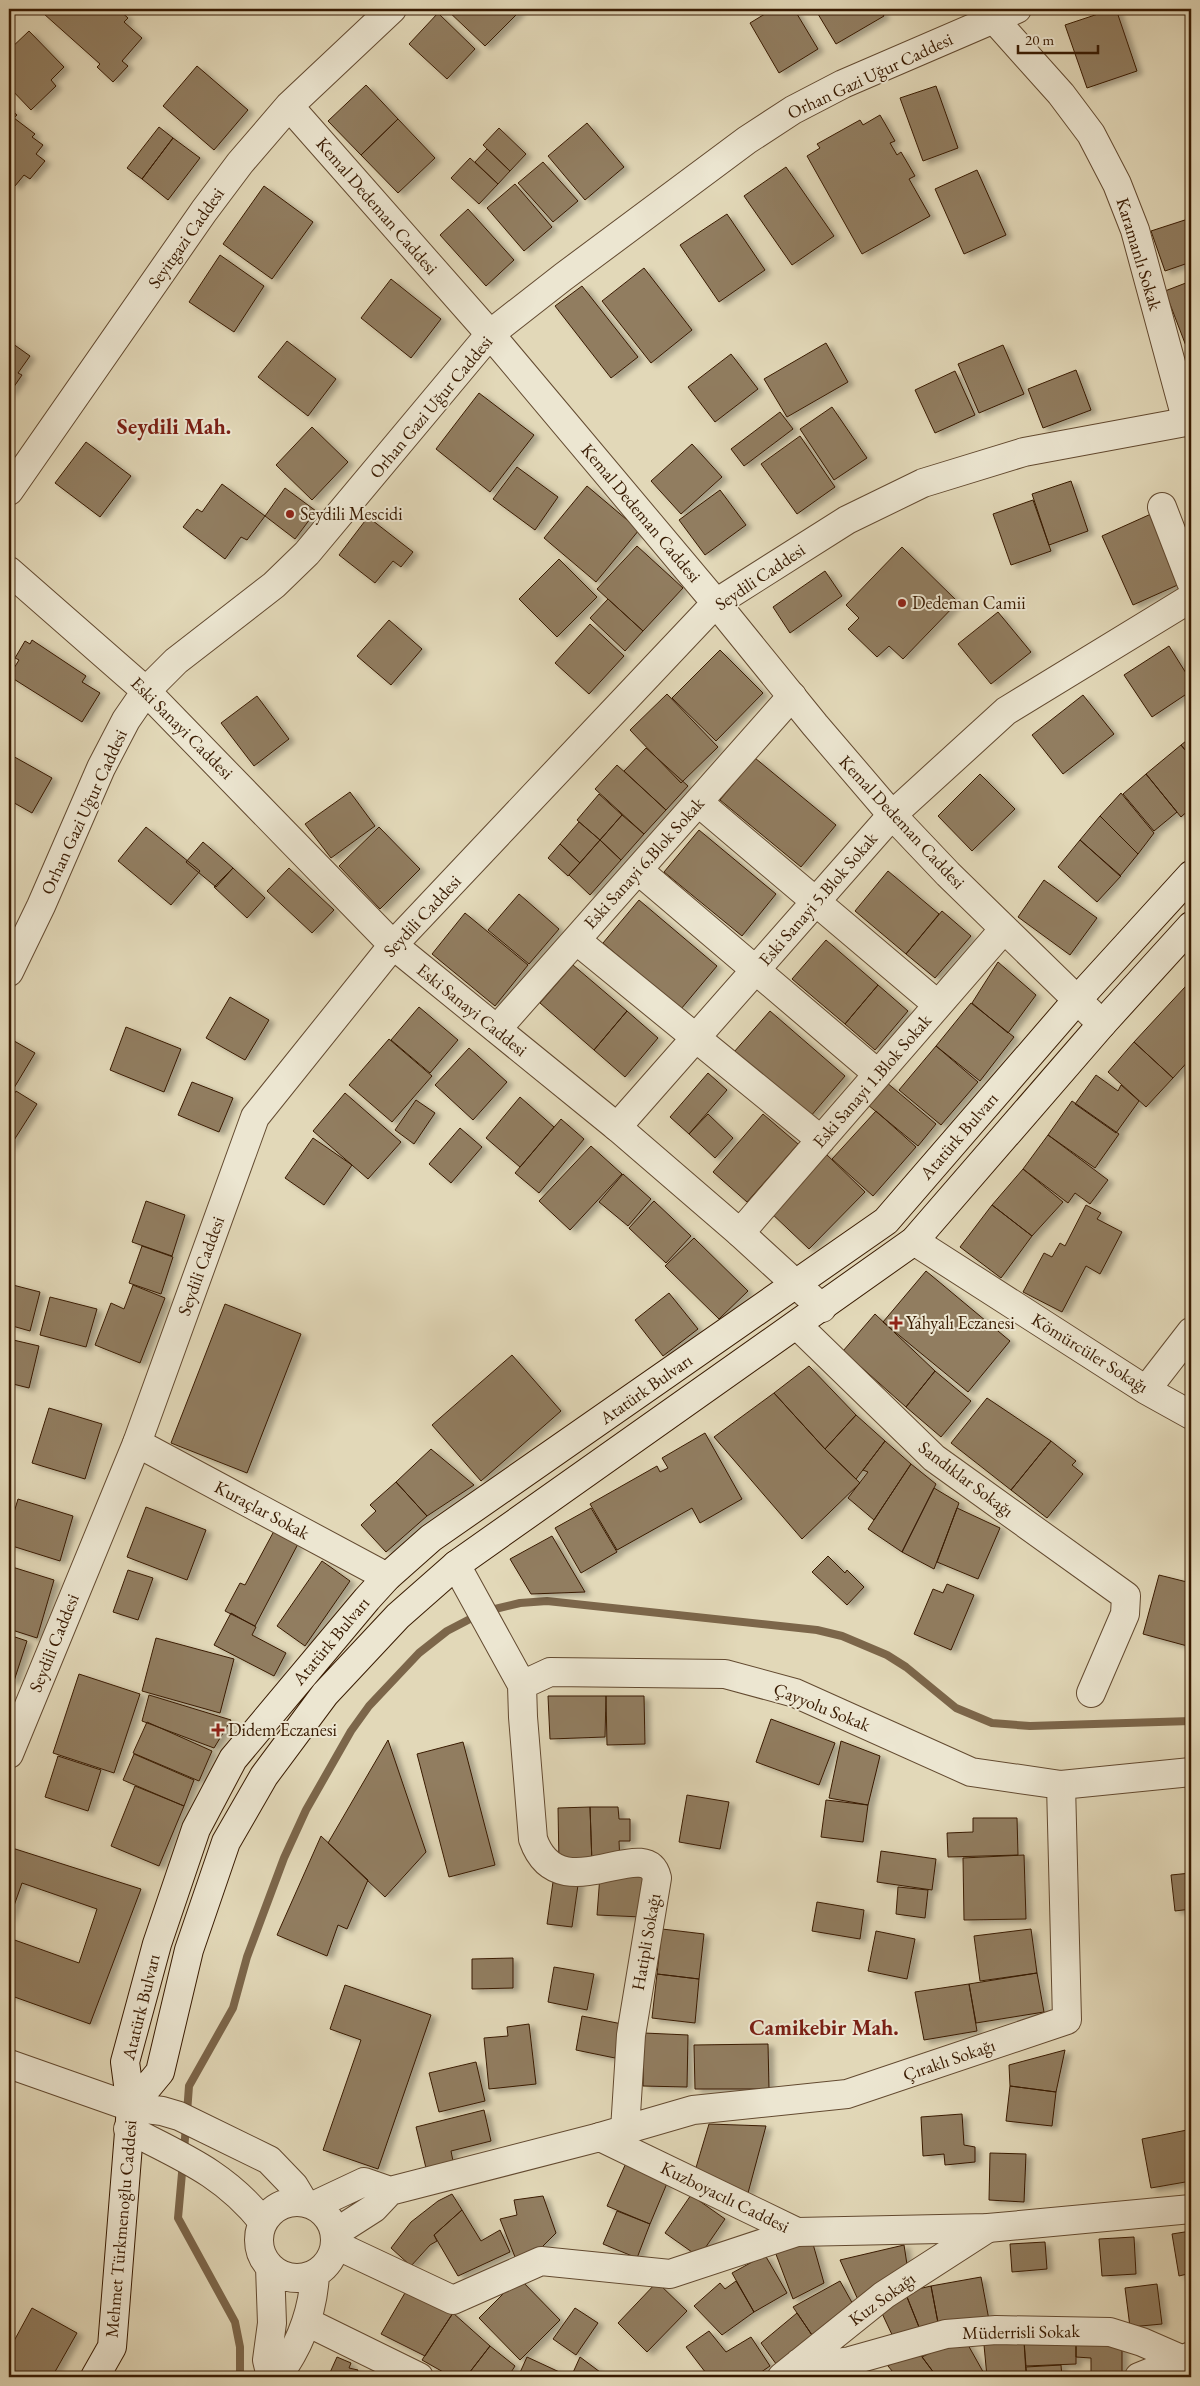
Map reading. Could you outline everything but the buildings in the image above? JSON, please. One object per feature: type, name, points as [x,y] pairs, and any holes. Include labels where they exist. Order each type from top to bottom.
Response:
[{"type":"street","name":"Seyitgazi Caddesi","points":[[9,491],[204,211],[240,163],[289,106],[392,9]]},
{"type":"street","name":"Orhan Gazi Uğur Caddesi","points":[[9,972],[41,906],[100,768],[126,720],[146,691],[176,661],[274,585],[307,553],[490,334],[746,140],[793,110],[998,12]]},
{"type":"street","name":"Karamanlı Sokak","points":[[998,12],[1091,134],[1117,184],[1135,230],[1189,422]]},
{"type":"street","name":"Kemal Dedeman Caddesi","points":[[289,106],[490,334],[892,815],[1004,929],[1102,1024]]},
{"type":"street","name":"Seydili Caddesi","points":[[9,1754],[137,1443],[255,1117],[393,945],[716,603],[847,520],[923,483],[1024,452],[1189,422]]},
{"type":"street","points":[[1162,507],[1191,582]]},
{"type":"street","name":"Eski Sanayi Caddesi","points":[[9,570],[146,691],[393,945],[617,1127],[740,1233],[822,1308]]},
{"type":"street","name":"Eski Sanayi 5.Blok Sokak","points":[[617,1127],[892,815],[1006,711],[1191,598]]},
{"type":"street","name":"Eski Sanayi 6.Blok Sokak","points":[[497,1030],[792,696]]},
{"type":"street","points":[[698,802],[938,1005]]},
{"type":"street","points":[[638,870],[754,971],[878,1074]]},
{"type":"street","name":"Atatürk Bulvarı","points":[[130,2118],[125,2062],[157,1944],[196,1829],[233,1759],[387,1577],[430,1538],[886,1221],[1077,1000],[1191,875]]},
{"type":"street","name":"Atatürk Bulvarı","points":[[130,2118],[160,2072],[189,1950],[226,1842],[264,1776],[325,1694],[398,1616],[456,1565],[798,1325],[914,1241],[1102,1024],[1191,926]]},
{"type":"street","name":"Eski Sanayi 1.Blok Sokak","points":[[740,1233],[1004,929]]},
{"type":"street","points":[[576,940],[821,1140]]},
{"type":"street","name":"Kömürcüler Sokağı","points":[[914,1241],[1146,1390],[1191,1415]]},
{"type":"street","name":"Sandıklar Sokağı","points":[[798,1325],[934,1458],[1126,1596],[1125,1614],[1091,1693]]},
{"type":"street","points":[[1146,1390],[1191,1332]]},
{"type":"street","name":"Kuraçlar Sokak","points":[[137,1443],[387,1577]]},
{"type":"street","points":[[456,1565],[522,1684]]},
{"type":"street","name":"Çayyolu Sokak","points":[[522,1684],[550,1672],[725,1674],[795,1693],[971,1772],[1061,1785],[1191,1772]]},
{"type":"street","name":"Hatipli Sokağı","points":[[522,1684],[533,1839],[538,1854],[549,1865],[575,1873],[632,1862],[643,1863],[656,1873],[657,1878],[631,2035],[612,2133]]},
{"type":"street","name":"Çıraklı Sokağı","points":[[612,2133],[693,2110],[847,2094],[1067,2020],[1061,1785]]},
{"type":"street","points":[[9,2064],[130,2118],[156,2144],[194,2163],[229,2186],[263,2222]]},
{"type":"street","points":[[130,2118],[162,2110],[212,2131],[269,2160],[309,2203],[324,2212],[332,2222],[336,2239],[332,2257],[325,2267],[315,2274],[304,2278],[292,2278],[280,2274],[270,2267],[263,2257],[259,2246],[259,2234],[263,2222],[270,2212],[279,2205],[291,2201],[309,2203],[364,2182],[390,2191]]},
{"type":"street","name":"Mehmet Türkmenoğlu Caddesi","points":[[95,2377],[112,2346],[130,2118]]},
{"type":"street","points":[[336,2239],[374,2208],[390,2191],[612,2133]]},
{"type":"street","name":"Kuzboyacılı Caddesi","points":[[612,2133],[797,2232],[988,2228],[1191,2208]]},
{"type":"street","name":"Kuz Sokağı","points":[[790,2370],[884,2295],[988,2228]]},
{"type":"street","points":[[336,2239],[453,2300],[540,2261],[670,2274],[797,2232]]},
{"type":"street","points":[[270,2267],[272,2323],[267,2360],[271,2377]]},
{"type":"street","points":[[277,2377],[291,2358],[307,2322],[315,2274]]},
{"type":"street","points":[[307,2322],[419,2377]]},
{"type":"street","name":"Müderrisli Sokak","points":[[790,2370],[850,2361],[946,2334],[996,2330],[1110,2332],[1186,2357]]},
{"type":"street","points":[[1139,2377],[1186,2357]]},
{"type":"waterway","points":[[187,2113],[189,2086],[233,2008],[247,1957],[284,1858],[306,1810],[351,1731],[369,1706],[419,1653],[447,1631],[495,1609],[520,1603],[547,1601],[817,1630],[842,1636],[887,1655],[906,1667],[956,1708],[992,1723],[1030,1726],[1191,1721]]},
{"type":"waterway","points":[[184,2151],[186,2125]]},
{"type":"waterway","points":[[183,2162],[178,2218],[235,2322],[240,2347],[240,2377]]},
{"type":"place","name":"Seydili Mescidi","points":[[290,514]]},
{"type":"place","name":"Dedeman Camii","points":[[902,603]]},
{"type":"place","name":"Yahyalı Eczanesi","points":[[896,1323]]},
{"type":"place","name":"Didem Eczanesi","points":[[218,1730]]},
{"type":"district","name":"Seydili Mah.","points":[[174,426]]},
{"type":"district","name":"Camikebir Mah.","points":[[824,2027]]}]
